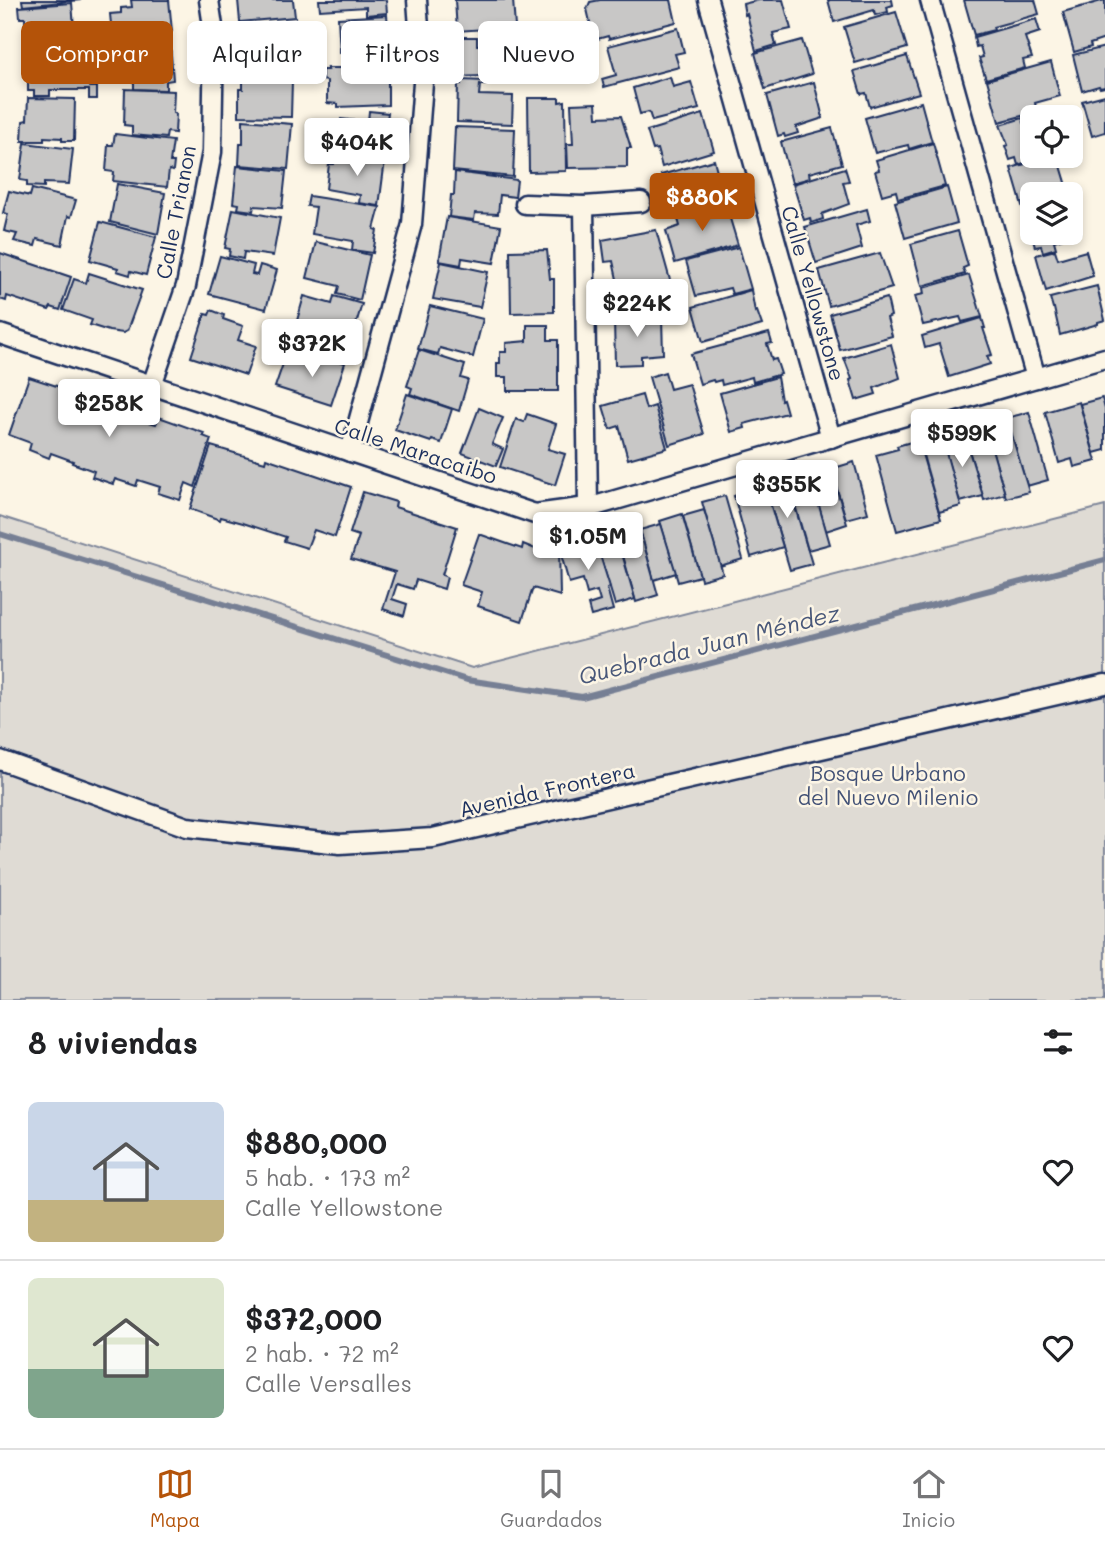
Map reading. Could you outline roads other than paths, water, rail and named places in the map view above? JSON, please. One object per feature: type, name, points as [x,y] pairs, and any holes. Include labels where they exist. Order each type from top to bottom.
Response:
[{"type":"street","name":"Calle Trianon","points":[[152,385],[186,286],[212,152],[214,33],[209,0]]},
{"type":"street","points":[[350,452],[412,224],[423,83],[417,0]]},
{"type":"street","name":"Calle Yellowstone","points":[[708,0],[831,438]]},
{"type":"street","points":[[930,0],[1036,378]]},
{"type":"street","points":[[525,204],[641,202]]},
{"type":"street","points":[[584,205],[588,507]]},
{"type":"street","name":"Calle Maracaibo","points":[[0,334],[535,514],[588,507],[1105,358]]},
{"type":"street","name":"Avenida Frontera","points":[[0,760],[187,827],[340,844],[420,839],[461,832],[1105,684]]},
{"type":"waterway","name":"Quebrada Juan Méndez","points":[[0,534],[467,680],[582,697],[1105,560]]},
{"type":"park label","name":"Bosque Urbano del Nuevo Milenio","points":[[888,784]]}]
